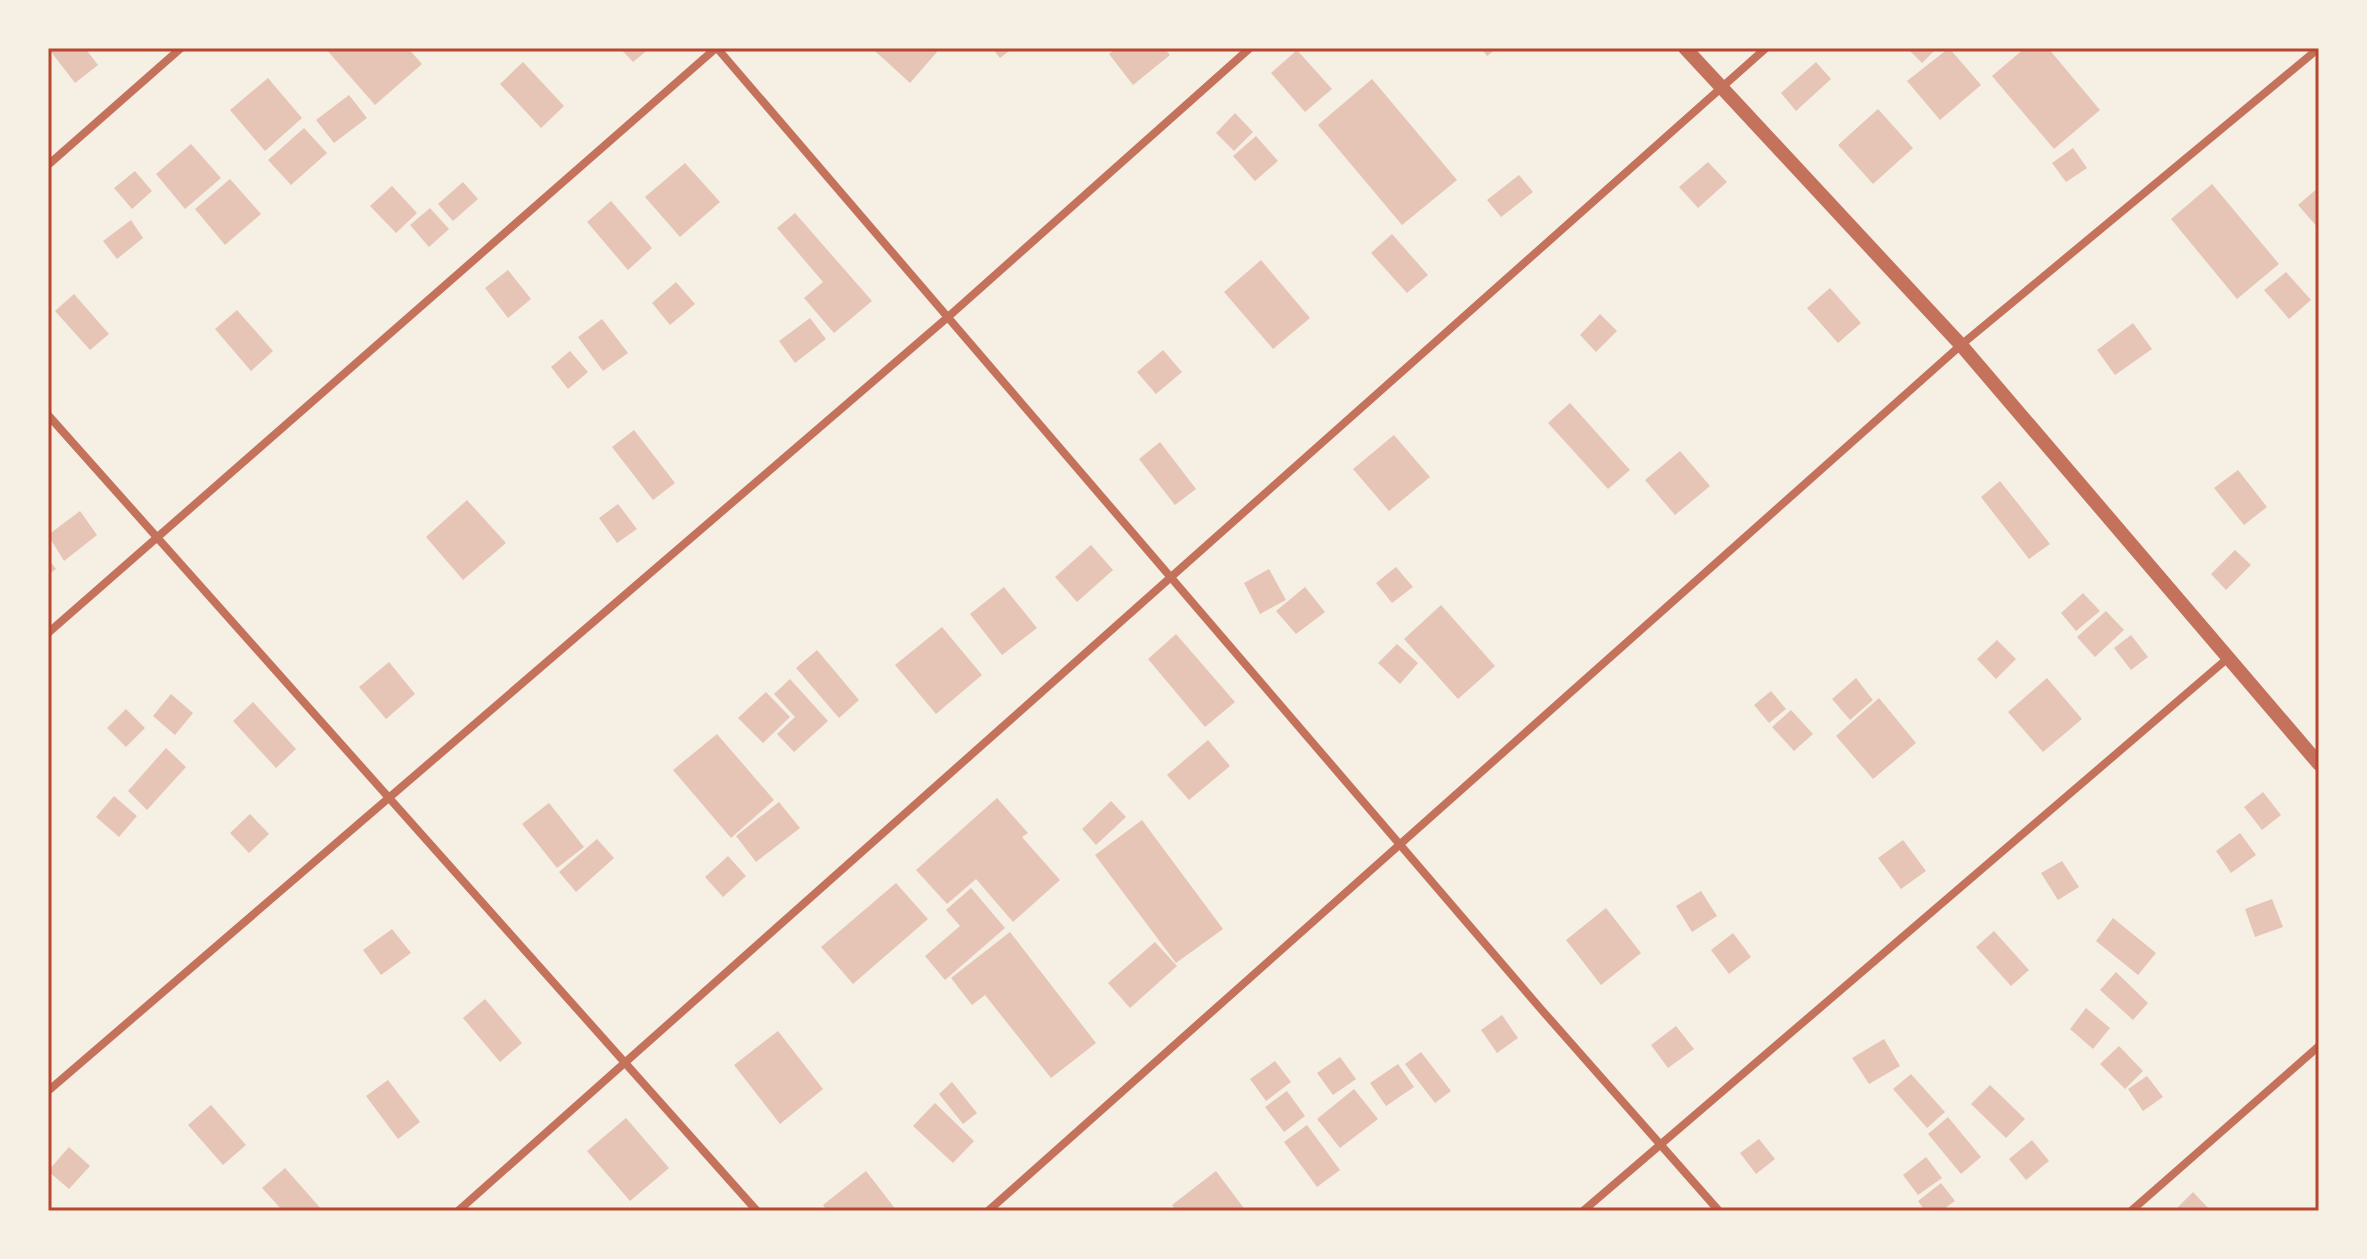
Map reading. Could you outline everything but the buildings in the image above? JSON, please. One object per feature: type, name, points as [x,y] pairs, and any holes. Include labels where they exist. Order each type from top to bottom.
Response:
[{"type":"street","points":[[48,165],[181,48]]},
{"type":"street","points":[[48,633],[717,48],[1401,847],[1719,1211]]},
{"type":"street","points":[[48,1091],[948,317],[1250,48]]},
{"type":"street","points":[[1685,48],[1961,345],[2319,764]]},
{"type":"street","points":[[458,1211],[1766,48]]},
{"type":"street","points":[[988,1211],[1401,847],[1961,345],[2319,48]]},
{"type":"street","points":[[48,415],[757,1211]]},
{"type":"street","points":[[1583,1211],[2228,658]]},
{"type":"street","points":[[2131,1211],[2319,1046]]}]
